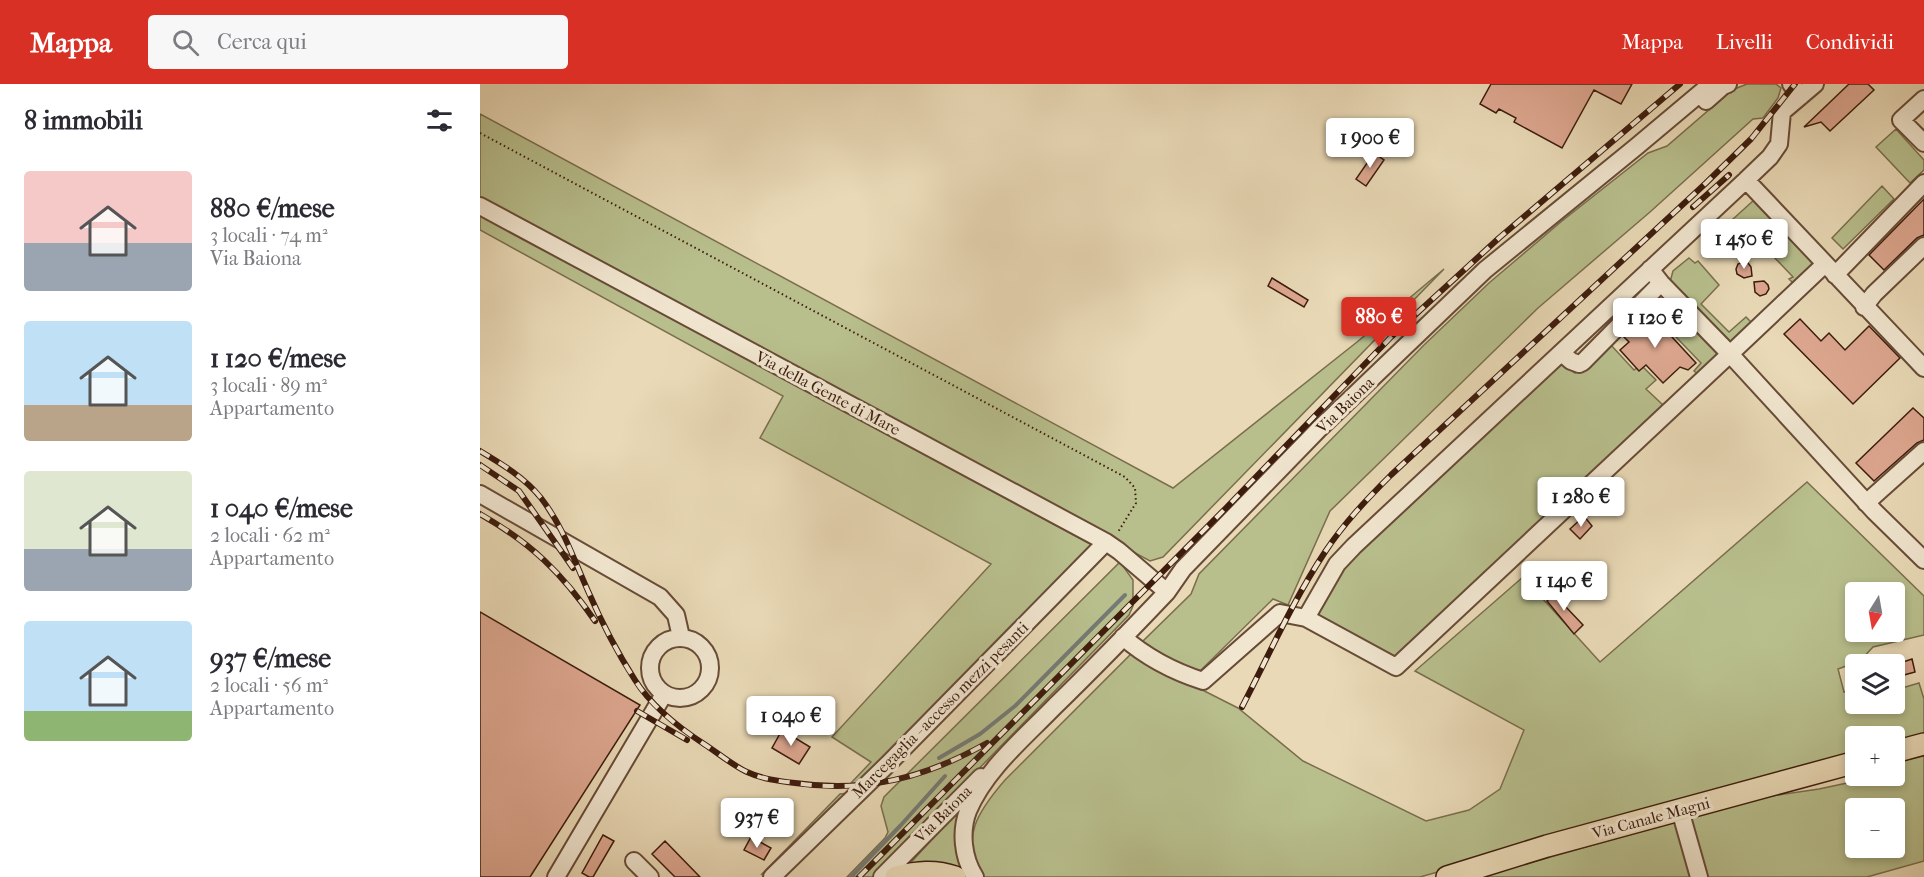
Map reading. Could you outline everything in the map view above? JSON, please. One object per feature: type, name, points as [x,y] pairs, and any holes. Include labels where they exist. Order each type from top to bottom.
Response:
[{"type":"main road","points":[[1905,749],[1924,744]]},
{"type":"main road","name":"Via Canale Magni","points":[[1447,877],[1547,846],[1845,765]]},
{"type":"main road","points":[[897,877],[920,872],[945,873],[954,877]]},
{"type":"street","name":"Via Baiona","points":[[882,877],[969,788],[1007,755],[1167,592],[1183,569],[1319,429],[1477,278],[1711,84]]},
{"type":"street","points":[[1636,147],[1662,139],[1728,84]]},
{"type":"street","points":[[1306,618],[1337,564],[1770,157],[1779,144],[1782,112],[1805,87]]},
{"type":"street","points":[[1924,99],[1901,120],[1924,143]]},
{"type":"street","points":[[1746,180],[1924,368]]},
{"type":"street","points":[[1123,637],[1137,649],[1185,675],[1203,681],[1280,613],[1306,618],[1396,667],[1730,354],[1830,269],[1924,183]]},
{"type":"street","name":"Via della Gente di Mare","points":[[480,206],[1108,543],[1167,592]]},
{"type":"street","points":[[1864,307],[1874,294],[1924,246]]},
{"type":"street","points":[[1650,269],[1866,503],[1924,560]]},
{"type":"street","points":[[1562,353],[1571,361],[1579,364],[1583,362],[1661,283]]},
{"type":"street","points":[[1866,503],[1924,451]]},
{"type":"street","points":[[480,494],[660,597],[676,615],[681,637]]},
{"type":"street","name":"Marcegaglia - accesso mezzi pesanti","points":[[772,877],[1108,543]]},
{"type":"street","points":[[681,637],[690,639],[705,650],[709,658],[709,677],[705,685],[691,696],[682,698],[664,694],[652,681],[649,663],[657,647],[664,642],[681,637]]},
{"type":"street","points":[[556,877],[664,694]]},
{"type":"street","name":"Via Baiona","points":[[975,877],[965,850],[963,832],[968,813],[977,794],[1007,755]]},
{"type":"street","points":[[1680,810],[1699,877]]},
{"type":"street","points":[[634,861],[650,877]]},
{"type":"path","points":[[480,133],[1125,477],[1135,488],[1136,503],[1108,543]]},
{"type":"green space","points":[[1747,84],[1776,84],[1781,88],[1778,98],[1763,118],[1753,119],[1650,212],[1538,308],[1330,511],[1288,605],[1273,599],[1198,673],[1172,664],[1141,643],[1191,594],[1199,574],[1424,345],[1489,283],[1648,153],[1667,146],[1732,90]]},
{"type":"green space","points":[[480,114],[1173,488],[1357,342],[1444,269],[1163,557],[1150,561],[480,199]]},
{"type":"green space","points":[[1896,129],[1924,160],[1924,170],[1910,183],[1876,147]]},
{"type":"green space","points":[[1882,186],[1894,199],[1843,249],[1832,238]]},
{"type":"green space","points":[[1754,200],[1814,263],[1795,285],[1789,279],[1793,277],[1756,238],[1740,249],[1722,229]]},
{"type":"green space","points":[[480,215],[1094,546],[861,783],[851,783],[871,762],[832,737],[991,564],[760,438],[783,396],[480,230]]},
{"type":"green space","points":[[1689,258],[1695,263],[1698,261],[1719,285],[1701,304],[1729,332],[1746,317],[1753,324],[1735,341],[1728,343],[1670,282],[1673,271]]},
{"type":"green space","points":[[1666,297],[1717,351],[1716,358],[1699,375],[1694,371],[1701,363],[1652,312]]},
{"type":"green space","points":[[1610,344],[1634,370],[1641,365],[1656,380],[1646,389],[1663,405],[1395,657],[1320,620],[1318,613],[1340,570],[1553,363],[1562,364],[1575,373],[1586,367]]},
{"type":"green space","points":[[1807,482],[1924,596],[1924,635],[1905,639],[1905,582],[1845,582],[1845,642],[1894,642],[1873,647],[1866,654],[1845,654],[1845,666],[1838,669],[1845,692],[1845,714],[1905,714],[1905,687],[1919,683],[1924,699],[1924,735],[1905,740],[1905,726],[1845,726],[1845,757],[1420,877],[984,877],[976,863],[972,838],[980,814],[987,802],[1005,780],[1131,654],[1238,708],[1303,761],[1426,821],[1469,810],[1500,789],[1524,730],[1415,671],[1523,577],[1600,662]]},
{"type":"green space","points":[[1120,562],[1133,580],[1133,606],[1129,615],[873,877],[847,877],[885,838],[888,832],[881,806],[884,797]]},
{"type":"green space","points":[[1924,755],[1924,861],[1867,877],[1479,877],[1764,797],[1845,783],[1845,786],[1905,786],[1905,760]]},
{"type":"green space","points":[[850,793],[840,803],[761,875],[840,794]]},
{"type":"green space","points":[[958,811],[965,877],[960,874],[904,870]]},
{"type":"building","points":[[1491,84],[1632,84],[1621,104],[1594,90],[1562,148],[1514,122],[1516,118],[1499,109],[1496,113],[1480,104]]},
{"type":"building","points":[[1849,84],[1868,84],[1874,90],[1830,131],[1821,122],[1804,127]]},
{"type":"building","points":[[1374,153],[1384,160],[1366,186],[1356,179]]},
{"type":"building","points":[[1924,199],[1924,235],[1917,238],[1884,270],[1869,255]]},
{"type":"building","points":[[1748,263],[1751,267],[1752,276],[1744,278],[1737,274],[1738,264]]},
{"type":"building","points":[[1272,278],[1308,300],[1304,307],[1268,286]]},
{"type":"building","points":[[1764,281],[1769,289],[1766,294],[1760,296],[1755,292],[1754,282]]},
{"type":"building","points":[[1648,311],[1696,363],[1688,370],[1680,367],[1663,383],[1646,365],[1639,371],[1620,350],[1629,342],[1623,336]]},
{"type":"building","points":[[1800,319],[1821,341],[1829,333],[1845,350],[1869,326],[1900,358],[1853,404],[1784,334]]},
{"type":"building","points":[[1913,408],[1924,418],[1924,440],[1917,443],[1874,481],[1856,463]]},
{"type":"building","points":[[1584,516],[1592,526],[1580,539],[1570,529]]},
{"type":"building","points":[[1558,590],[1569,602],[1565,606],[1583,625],[1574,634],[1547,601]]},
{"type":"building","points":[[480,612],[640,705],[530,877],[480,877]]},
{"type":"building","points":[[1912,659],[1915,672],[1905,675],[1905,661]]},
{"type":"building","points":[[782,730],[810,747],[799,764],[772,748]]},
{"type":"building","points":[[603,835],[614,841],[593,877],[589,877],[582,873]]},
{"type":"building","points":[[751,837],[771,848],[764,860],[744,850]]},
{"type":"building","points":[[665,841],[700,877],[675,877],[652,854]]},
{"type":"waterway","points":[[939,758],[980,734],[1015,706],[1125,595]]},
{"type":"waterway","points":[[851,877],[945,776]]},
{"type":"railway","points":[[859,877],[1225,509],[1391,337],[1499,238],[1680,84]]},
{"type":"railway","points":[[1242,707],[1313,570],[1332,541],[1356,512],[1391,475],[1706,183],[1751,139],[1795,84]]},
{"type":"railway","points":[[1693,207],[1729,175]]},
{"type":"railway","points":[[480,451],[520,478],[535,491],[549,509],[568,543],[610,636],[635,680],[649,699],[685,731],[741,769],[764,778],[795,783],[821,786],[871,784],[918,774],[987,743]]},
{"type":"railway","points":[[480,465],[519,491],[573,568]]},
{"type":"railway","points":[[480,514],[515,536],[544,560],[570,588],[595,621]]},
{"type":"railway","points":[[637,711],[687,740]]}]
